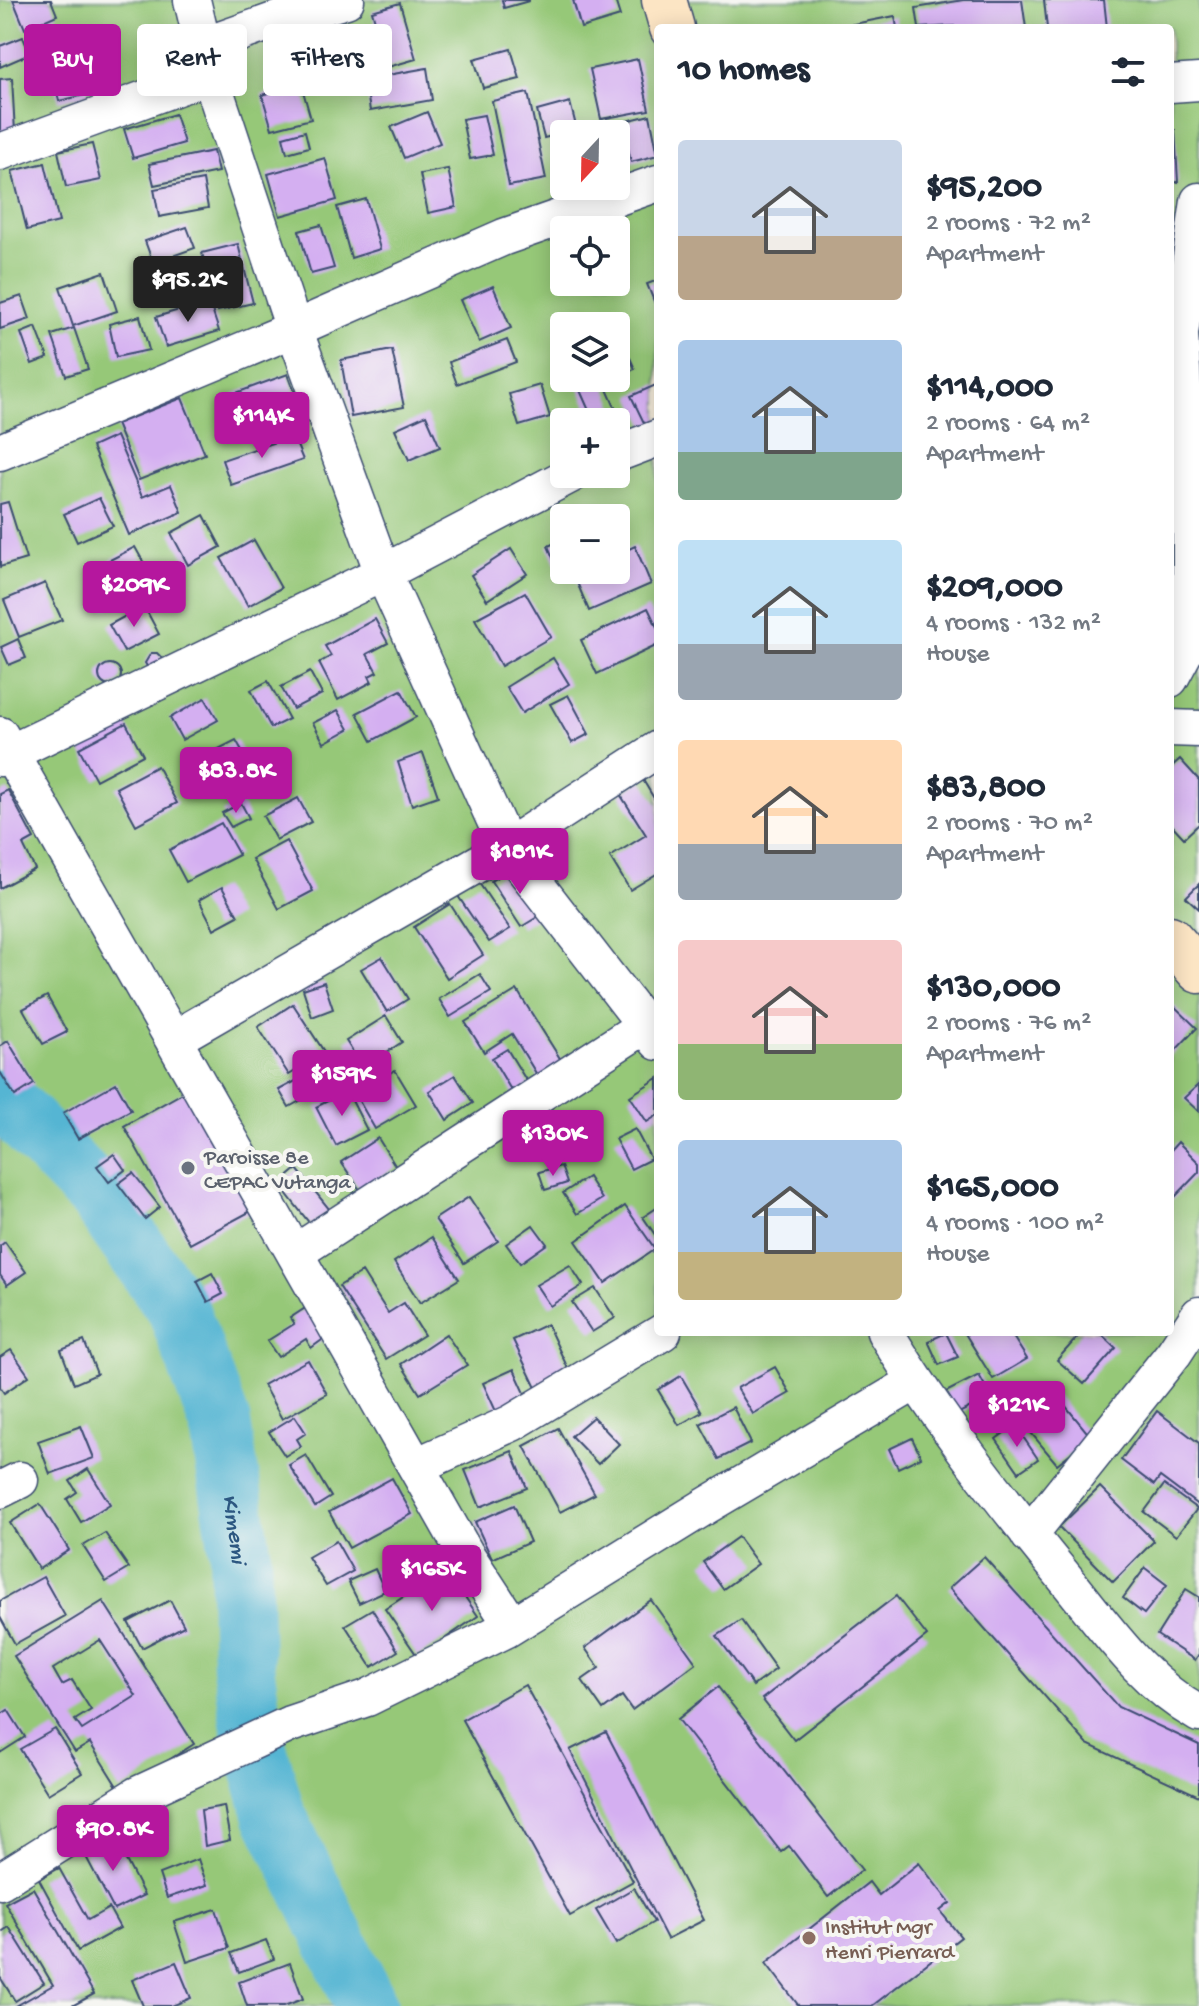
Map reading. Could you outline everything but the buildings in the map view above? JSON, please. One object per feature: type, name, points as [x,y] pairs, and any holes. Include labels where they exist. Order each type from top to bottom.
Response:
[{"type":"main road","points":[[664,0],[671,24]]},
{"type":"street","points":[[192,0],[198,24]]},
{"type":"street","points":[[247,37],[274,21],[346,0]]},
{"type":"street","points":[[1174,84],[1199,82]]},
{"type":"street","points":[[0,152],[137,91]]},
{"type":"street","points":[[217,96],[294,329],[383,573],[507,847],[653,1028],[295,1253]]},
{"type":"street","points":[[0,452],[504,237],[654,184]]},
{"type":"street","points":[[1174,672],[1191,640],[1191,525],[1183,335],[1199,201]]},
{"type":"street","points":[[630,449],[654,440]]},
{"type":"street","points":[[512,1625],[465,1553],[174,1039],[3,749],[383,573],[550,486]]},
{"type":"street","points":[[1174,728],[1199,729]]},
{"type":"street","points":[[174,1039],[507,847],[654,752]]},
{"type":"street","points":[[1029,1535],[1174,1353],[1199,1315]]},
{"type":"street","points":[[416,1466],[512,1423],[656,1336]]},
{"type":"street","points":[[887,1336],[915,1382],[1029,1535],[1136,1666],[1175,1700],[1199,1714]]},
{"type":"street","points":[[2,1876],[137,1795],[290,1724],[367,1698],[512,1625],[915,1382]]},
{"type":"green space","points":[[0,0],[1199,0],[1199,2006],[0,2006]]},
{"type":"waterway","name":"Kimemi","points":[[0,1101],[12,1108],[98,1196],[178,1309],[220,1423],[240,1551],[243,1666],[254,1741],[274,1813],[367,2006]]},
{"type":"place","name":"Paroisse 8e CEPAC Vutanga","points":[[188,1168]]},
{"type":"place","name":"Institut Mgr Henri Pierrard","points":[[809,1938]]}]
